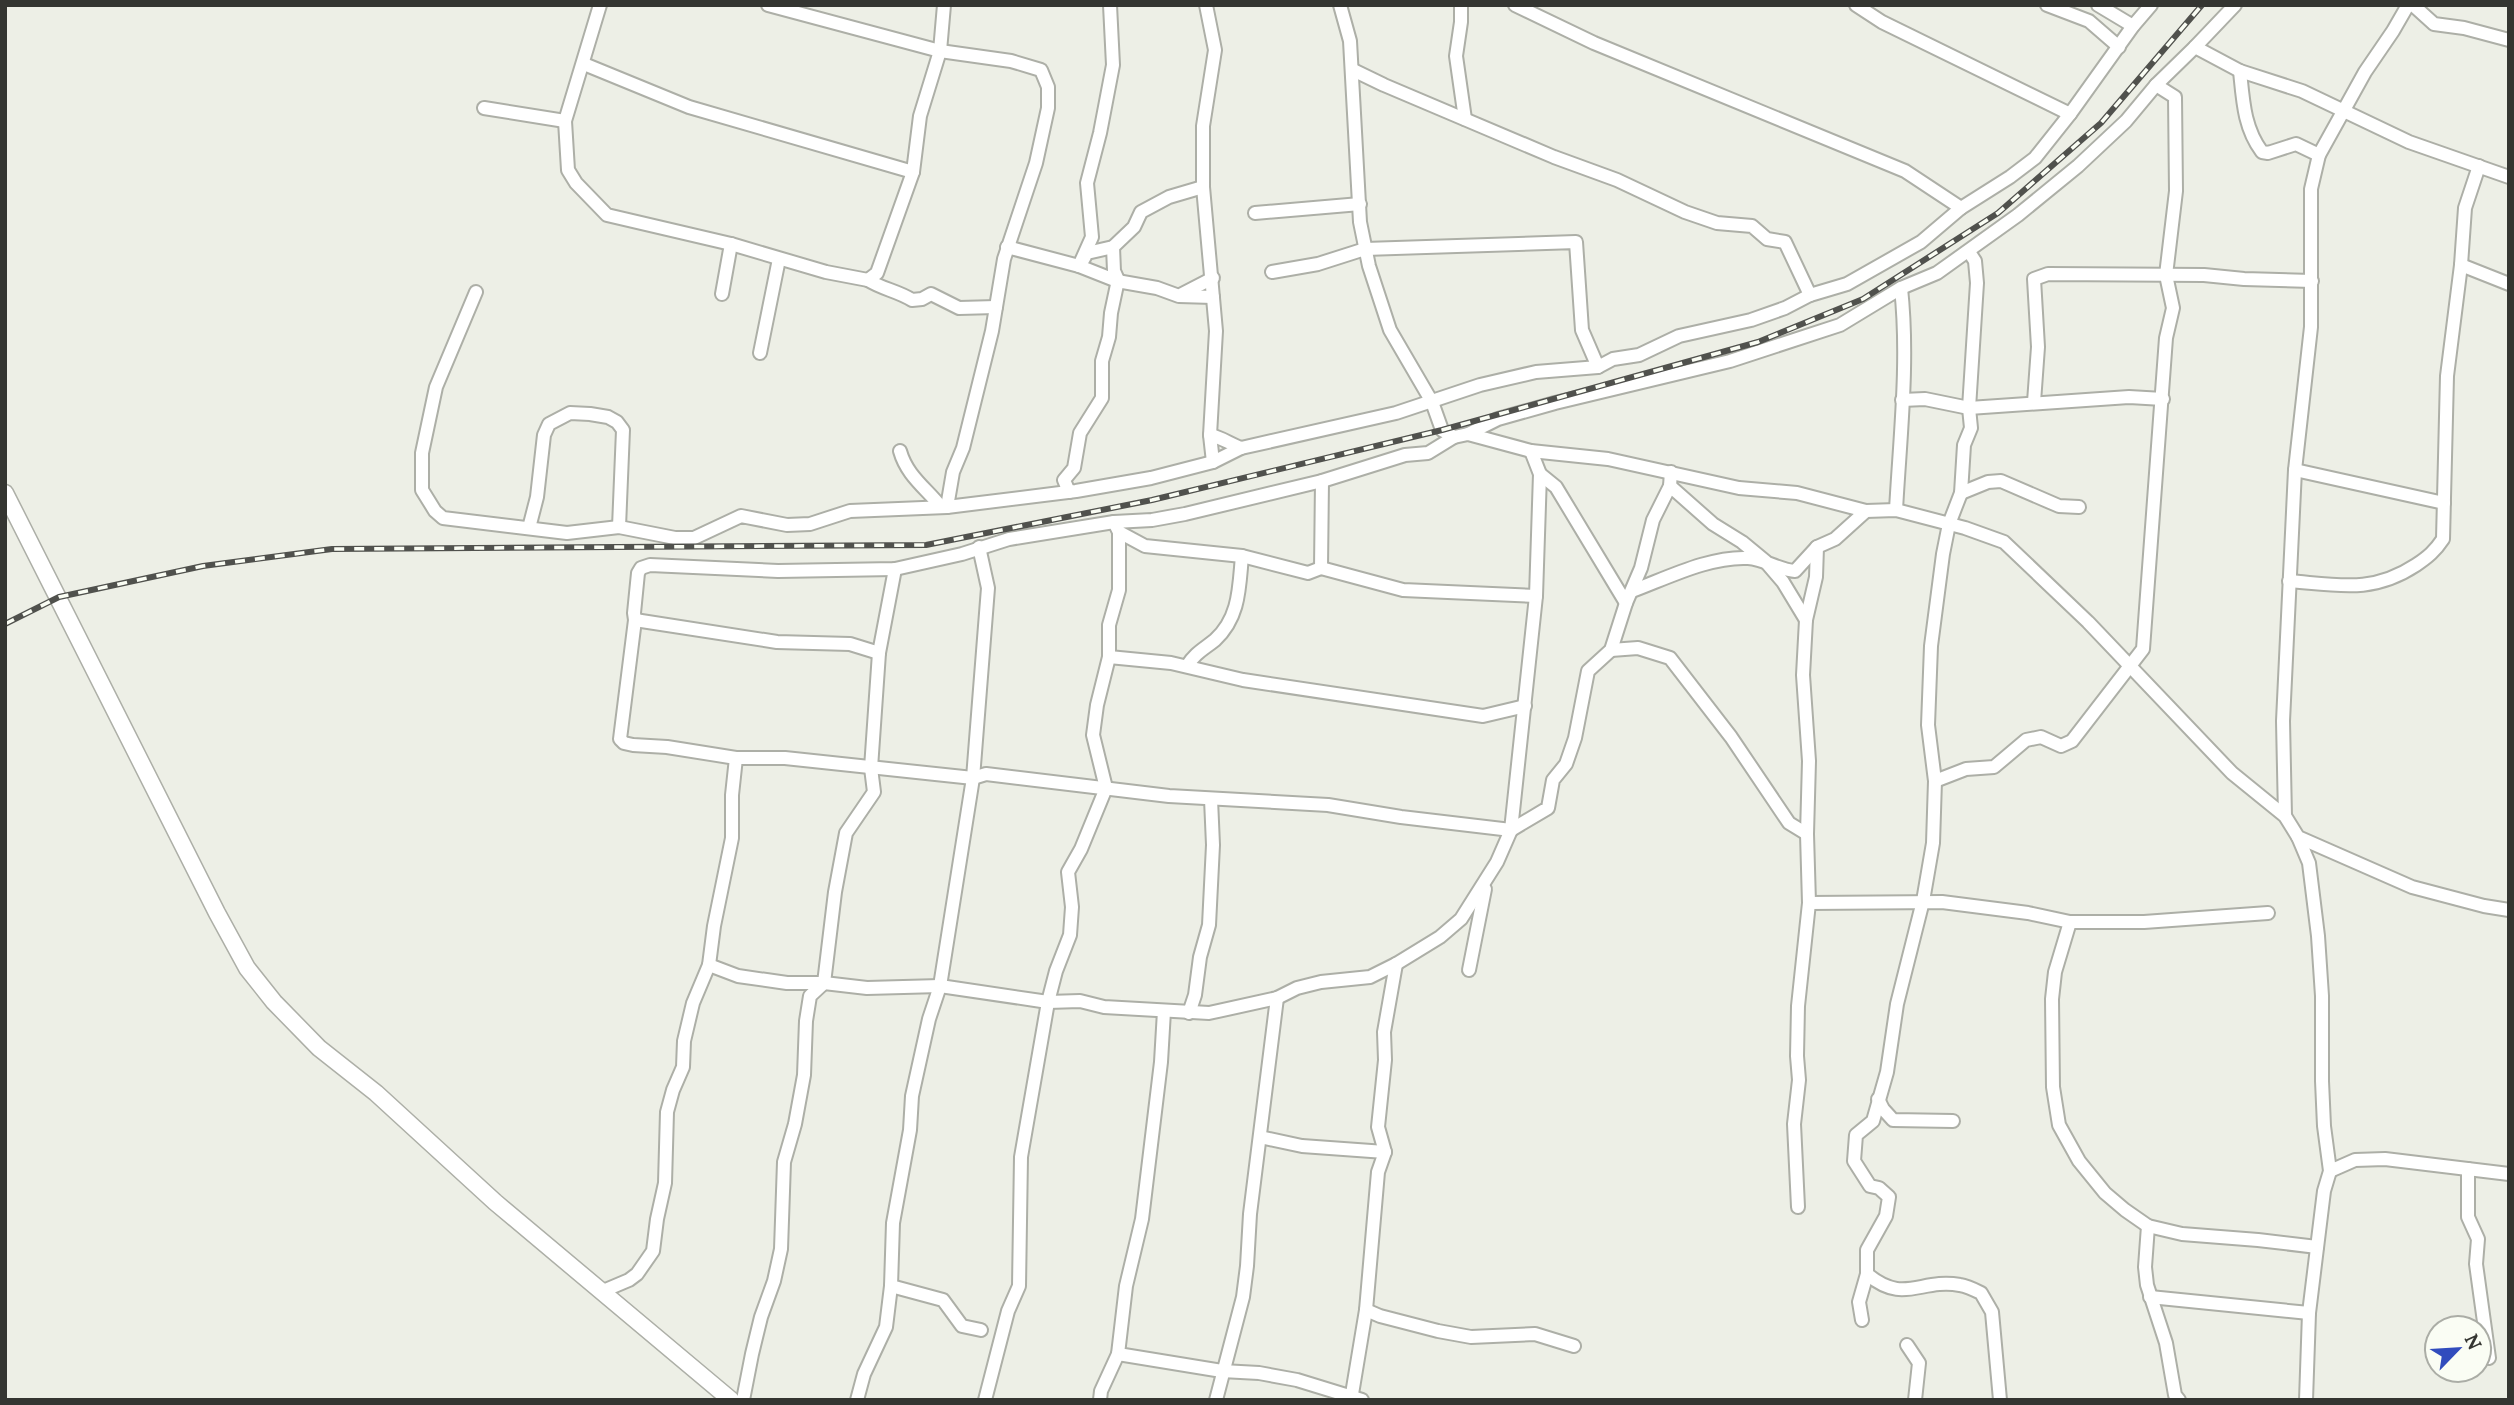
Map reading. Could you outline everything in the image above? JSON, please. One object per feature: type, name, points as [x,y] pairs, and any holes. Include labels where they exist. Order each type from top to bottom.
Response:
[{"type":"street","points":[[600,5],[565,121],[568,170],[576,183],[607,215],[868,279],[880,288],[902,293],[912,300],[931,294],[958,308],[996,307]]},
{"type":"street","points":[[768,5],[940,51],[1011,61],[1041,70],[1048,87],[1048,108],[1036,163],[1007,247],[963,448],[953,472],[944,507]]},
{"type":"street","points":[[868,279],[877,273],[913,172],[920,116],[940,51],[944,5]]},
{"type":"street","points":[[1079,266],[1092,237],[1087,183],[1113,65],[1110,5]]},
{"type":"street","points":[[1206,5],[1215,50],[1203,126],[1203,187],[1216,331],[1210,435],[1213,462]]},
{"type":"street","points":[[1340,5],[1350,41],[1353,70],[1365,249],[1390,330],[1432,402],[1442,430],[1454,437]]},
{"type":"street","points":[[1461,5],[1456,56],[1465,119]]},
{"type":"street","points":[[1514,5],[1607,49],[1905,171],[1961,208]]},
{"type":"street","points":[[1856,5],[1882,22],[2070,114]]},
{"type":"street","points":[[2047,5],[2089,21],[2119,47]]},
{"type":"street","points":[[2089,21],[2096,5],[2133,26]]},
{"type":"street","points":[[476,292],[436,387],[422,453],[422,490],[435,511],[443,518],[567,533],[619,527],[674,538],[694,538],[741,516],[787,526],[810,524],[850,511],[944,507],[1069,492],[1151,478],[1213,462],[1241,448],[1396,413],[1467,389],[1536,372],[1598,367],[1614,359],[1639,355],[1679,335],[1751,320],[1785,308],[1810,295],[1847,284],[1921,242],[1961,208],[2035,158],[2151,5]]},
{"type":"street","points":[[1671,472],[1670,486],[1653,520],[1641,568],[1611,650],[1588,671],[1575,738],[1566,764],[1553,780],[1548,808],[1511,830],[1401,817],[1328,804],[1212,799],[986,774],[973,778],[785,758],[736,758],[667,747],[633,745],[620,739],[638,573],[641,568],[650,565],[778,571],[895,569],[962,554],[1009,539],[1117,527],[1128,521],[1185,514],[1322,481],[1405,455],[1428,453],[1454,437],[1468,435],[1499,419],[1555,402],[1681,374],[1797,340],[1840,324],[1901,288],[1937,273],[1969,252],[2078,166],[2126,121],[2156,85],[2235,5]]},
{"type":"street","points":[[2285,816],[2283,721],[2289,581],[2295,470],[2311,327],[2311,189],[2319,155],[2365,72],[2410,5],[2434,23],[2508,38]]},
{"type":"street","points":[[2195,47],[2240,71],[2302,91],[2409,142],[2509,177]]},
{"type":"street","points":[[584,64],[689,107],[913,172]]},
{"type":"street","points":[[1353,70],[1685,212],[1717,223],[1752,226],[1768,239],[1785,242],[1810,295]]},
{"type":"street","points":[[2240,71],[2251,138],[2262,152],[2268,153],[2296,144],[2319,155]]},
{"type":"street","points":[[1935,781],[1966,769],[1994,767],[2026,740],[2041,737],[2061,746],[2073,741],[2143,649],[2163,399],[2165,338],[2173,309],[2166,275],[2176,191],[2175,97],[2156,85]]},
{"type":"street","points":[[484,108],[565,121]]},
{"type":"street","points":[[2289,581],[2357,586],[2395,579],[2435,553],[2443,539],[2447,376],[2465,208],[2479,166]]},
{"type":"street","points":[[1079,266],[1087,253],[1114,247],[1134,226],[1141,212],[1168,198],[1203,187]]},
{"type":"street","points":[[1255,213],[1360,204]]},
{"type":"street","points":[[1272,272],[1318,264],[1365,249],[1576,242],[1582,330],[1598,367]]},
{"type":"street","points":[[722,294],[732,244]]},
{"type":"street","points":[[1007,247],[1079,266],[1118,281],[1157,288],[1179,296],[1213,297]]},
{"type":"street","points":[[1069,492],[1064,480],[1074,468],[1080,433],[1102,398],[1102,360],[1109,337],[1118,281],[1114,271],[1114,247]]},
{"type":"street","points":[[1862,1320],[1859,1303],[1867,1275],[1867,1250],[1886,1216],[1889,1197],[1879,1188],[1870,1186],[1854,1161],[1856,1135],[1873,1121],[1887,1072],[1897,1004],[1923,901],[1933,843],[1935,781],[1928,725],[1931,646],[1943,554],[1949,524],[1961,493],[1964,446],[1971,428],[1969,408],[1977,283],[1975,261],[1969,252]]},
{"type":"street","points":[[760,353],[779,259]]},
{"type":"street","points":[[2461,265],[2509,284]]},
{"type":"street","points":[[2034,402],[2038,347],[2034,279],[2048,274],[2166,275],[2312,281]]},
{"type":"street","points":[[1179,296],[1213,278]]},
{"type":"street","points":[[1896,510],[1902,400],[1901,288]]},
{"type":"street","points":[[1902,400],[1925,399],[1969,408],[2129,397],[2163,399]]},
{"type":"street","points":[[529,528],[537,497],[544,435],[549,424],[570,413],[608,417],[617,422],[623,430],[622,509],[619,527]]},
{"type":"street","points":[[1210,435],[1219,436],[1228,444],[1241,448]]},
{"type":"street","points":[[1468,435],[1531,451],[1608,458],[1739,488],[1797,493],[1866,511],[1896,510],[2004,542],[2132,666],[2232,773],[2285,816],[2309,863],[2318,936],[2322,996],[2324,1126],[2330,1171],[2324,1191],[2309,1313],[2306,1400]]},
{"type":"street","points":[[709,965],[738,976],[787,983],[824,983],[867,988],[940,986],[1048,1002],[1080,1002],[1104,1007],[1209,1013],[1277,998],[1297,988],[1321,982],[1370,977],[1440,937],[1461,919],[1487,878],[1511,830],[1535,596],[1540,474],[1531,451]]},
{"type":"street","points":[[900,452],[915,480],[944,507]]},
{"type":"street","points":[[2295,470],[2444,503]]},
{"type":"street","points":[[1540,474],[1556,487],[1629,597]]},
{"type":"street","points":[[1321,568],[1322,481]]},
{"type":"street","points":[[1961,493],[1989,482],[2001,481],[2059,506],[2079,507]]},
{"type":"street","points":[[1670,486],[1713,524],[1742,542],[1765,561],[1783,582],[1806,620]]},
{"type":"street","points":[[5,493],[217,913],[247,968],[274,1002],[319,1048],[376,1093],[495,1202],[731,1400]]},
{"type":"street","points":[[1629,597],[1685,569],[1746,558],[1765,561],[1786,571],[1795,571],[1817,548],[1835,539],[1866,511]]},
{"type":"street","points":[[1117,527],[1145,546],[1242,556],[1308,573],[1321,568],[1403,590],[1535,596]]},
{"type":"street","points":[[985,1400],[1009,1311],[1019,1286],[1021,1157],[1048,1002],[1070,935],[1072,906],[1068,873],[1081,849],[1105,788],[1093,736],[1097,705],[1109,657],[1109,625],[1119,590],[1117,527]]},
{"type":"street","points":[[857,1400],[864,1374],[886,1326],[891,1286],[893,1223],[910,1130],[912,1096],[929,1019],[940,986],[973,778],[988,588],[979,547]]},
{"type":"street","points":[[1798,1207],[1794,1124],[1799,1080],[1798,1006],[1809,902],[1809,761],[1803,675],[1806,620],[1816,577],[1817,548]]},
{"type":"street","points":[[1186,666],[1194,655],[1215,639],[1234,616],[1238,602],[1242,556]]},
{"type":"street","points":[[743,1400],[751,1354],[774,1282],[781,1249],[784,1162],[795,1124],[803,1075],[810,996],[824,983],[835,891],[846,833],[874,792],[871,768],[879,653],[895,569]]},
{"type":"street","points":[[635,620],[777,642],[850,644],[879,653]]},
{"type":"street","points":[[1611,650],[1637,648],[1670,659],[1731,737],[1789,822],[1807,834]]},
{"type":"street","points":[[1109,657],[1186,666],[1244,680],[1483,716],[1525,706]]},
{"type":"street","points":[[603,1291],[637,1274],[653,1251],[665,1183],[667,1112],[683,1067],[684,1041],[693,1003],[709,965],[732,838],[732,795],[736,758]]},
{"type":"street","points":[[1189,1013],[1209,925],[1212,799]]},
{"type":"street","points":[[2298,837],[2412,887],[2509,910]]},
{"type":"street","points":[[1469,970],[1487,878]]},
{"type":"street","points":[[1809,902],[1923,901],[2028,913],[2070,922],[2144,922],[2268,913]]},
{"type":"street","points":[[2070,922],[2055,972],[2052,999],[2053,1087],[2059,1125],[2079,1161],[2105,1193],[2148,1226],[2182,1234],[2317,1247]]},
{"type":"street","points":[[1118,1354],[1297,1380],[1355,1399],[1378,1172],[1385,1152],[1378,1127],[1385,1060],[1384,1032],[1396,964]]},
{"type":"street","points":[[1216,1400],[1243,1297],[1277,998]]},
{"type":"street","points":[[1100,1400],[1101,1391],[1118,1354],[1126,1286],[1142,1219],[1161,1062],[1164,1011]]},
{"type":"street","points":[[1878,1099],[1882,1109],[1893,1121],[1953,1121]]},
{"type":"street","points":[[1260,1136],[1302,1146],[1385,1152]]},
{"type":"street","points":[[2330,1171],[2356,1160],[2385,1159],[2509,1174]]},
{"type":"street","points":[[2468,1168],[2468,1217],[2478,1238],[2476,1264],[2483,1314]]},
{"type":"street","points":[[2148,1226],[2145,1267],[2147,1285],[2166,1343],[2175,1395],[2179,1400]]},
{"type":"street","points":[[1867,1275],[1881,1286],[1895,1290],[1960,1285],[1981,1293],[1992,1312],[2000,1400]]},
{"type":"street","points":[[891,1286],[943,1300],[962,1326],[981,1330]]},
{"type":"street","points":[[2150,1297],[2309,1313]]},
{"type":"street","points":[[1366,1310],[1438,1331],[1471,1337],[1535,1334],[1574,1346]]},
{"type":"street","points":[[1907,1345],[1919,1363],[1915,1400]]},
{"type":"railway","points":[[5,624],[59,597],[203,566],[332,549],[926,545],[1152,500],[1442,430],[1758,342],[1863,299],[1998,213],[2101,123],[2202,5]]}]
